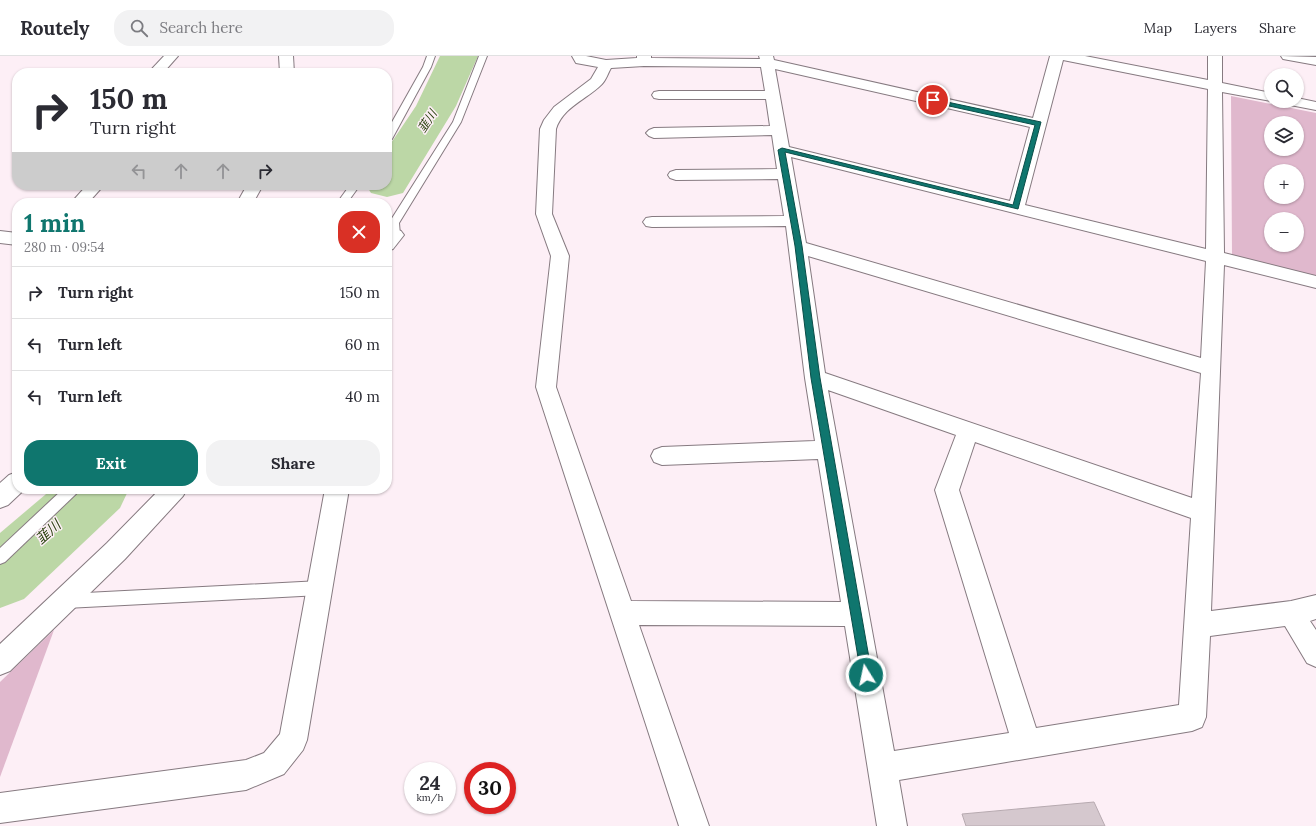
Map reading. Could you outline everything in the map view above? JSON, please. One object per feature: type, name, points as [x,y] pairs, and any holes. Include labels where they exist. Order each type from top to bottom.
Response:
[{"type":"street","points":[[160,68],[171,56]]},
{"type":"street","points":[[286,56],[287,68]]},
{"type":"street","points":[[580,56],[581,60],[606,64],[644,59],[766,60],[1038,124]]},
{"type":"street","points":[[1016,208],[1057,56]]},
{"type":"street","points":[[1064,56],[1264,96]]},
{"type":"street","points":[[882,768],[1192,717],[1211,368],[1215,256],[1215,56]]},
{"type":"street","points":[[1288,56],[1316,61]]},
{"type":"street","points":[[766,60],[798,246],[815,378],[892,826]]},
{"type":"street","points":[[606,64],[597,81],[559,110],[551,120],[548,129],[544,214],[560,256],[546,387],[694,826]]},
{"type":"street","points":[[659,95],[772,95]]},
{"type":"street","points":[[1304,104],[1316,106]]},
{"type":"street","points":[[654,133],[778,130]]},
{"type":"street","points":[[782,150],[1316,282]]},
{"type":"street","points":[[676,175],[786,174]]},
{"type":"street","points":[[84,198],[91,190]]},
{"type":"street","points":[[652,222],[794,221]]},
{"type":"street","points":[[0,237],[12,238]]},
{"type":"street","points":[[798,246],[1211,368]]},
{"type":"street","points":[[815,378],[1203,512]]},
{"type":"street","points":[[968,431],[947,490],[1027,744]]},
{"type":"street","points":[[662,456],[828,450]]},
{"type":"street","points":[[0,498],[12,487]]},
{"type":"street","points":[[0,662],[116,552],[170,494]]},
{"type":"street","points":[[0,808],[246,775],[274,764],[293,740],[336,494]]},
{"type":"street","points":[[1197,626],[1291,613],[1316,607]]},
{"type":"street","points":[[622,613],[856,614]]},
{"type":"street","points":[[1291,613],[1316,654]]},
{"type":"lane","points":[[392,130],[427,67],[431,56]]},
{"type":"lane","points":[[392,234],[394,222],[457,122],[483,56]]},
{"type":"lane","points":[[0,557],[67,494]]},
{"type":"lane","points":[[64,601],[320,588]]},
{"type":"shaded area","points":[[1231,96],[1264,103],[1264,108],[1291,108],[1316,113],[1316,277],[1232,256]]},
{"type":"shaded area","points":[[54,630],[0,777],[0,682]]},
{"type":"building","points":[[1094,802],[1105,826],[966,826],[962,814]]},
{"type":"waterway","name":"韮川","points":[[392,175],[436,106],[459,56]]},
{"type":"waterway","name":"韮川","points":[[0,576],[91,494]]},
{"type":"route","points":[[866,675],[815,378],[798,246],[782,150],[1016,208],[1038,124],[933,100]]}]
